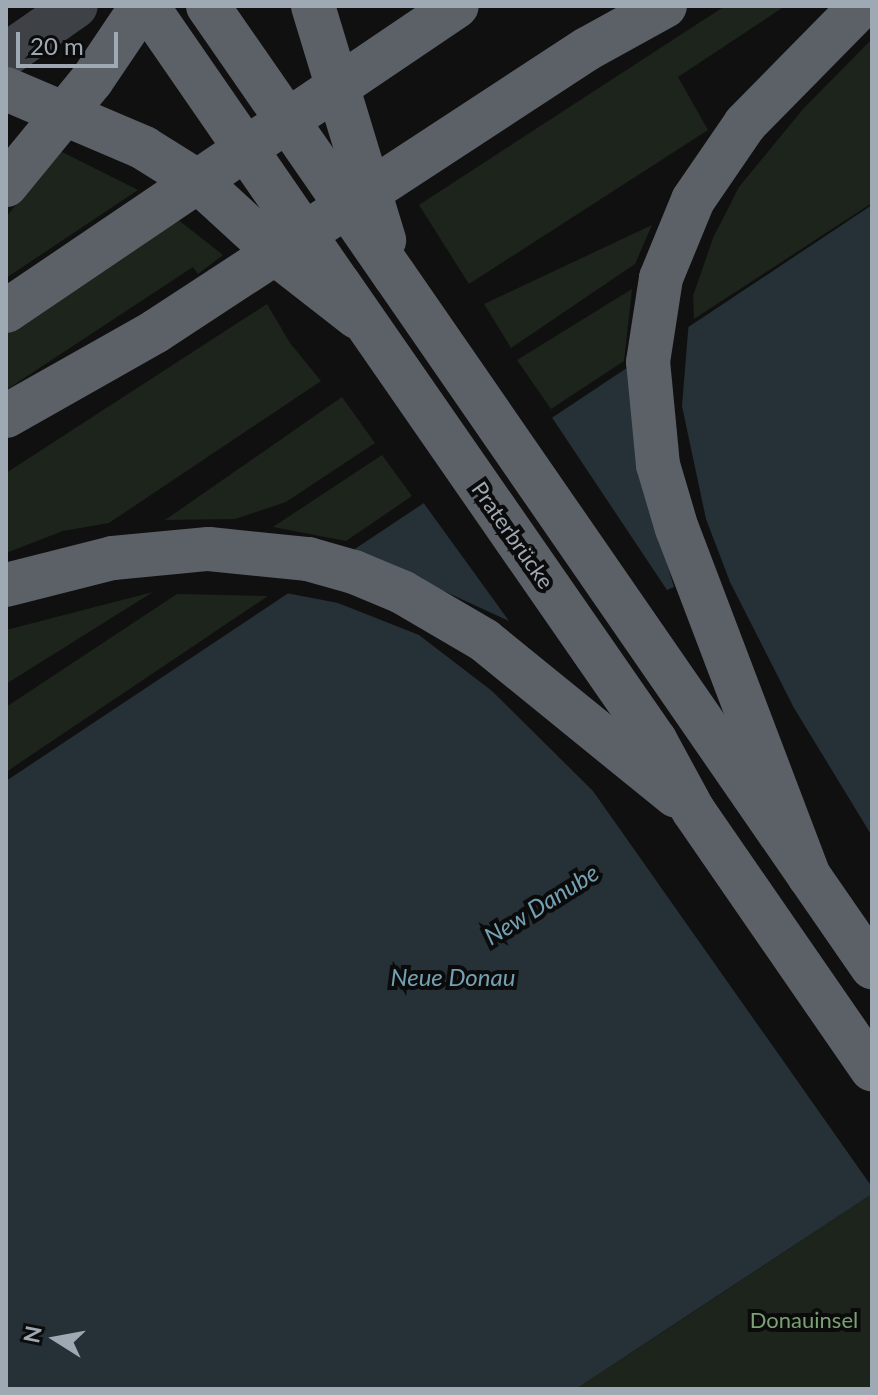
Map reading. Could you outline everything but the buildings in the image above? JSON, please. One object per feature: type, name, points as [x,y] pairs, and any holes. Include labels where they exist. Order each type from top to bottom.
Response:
[{"type":"highway","points":[[6,185],[53,131],[145,6]]},
{"type":"highway","name":"Praterbrücke","points":[[145,6],[655,740],[693,810],[872,1069]]},
{"type":"highway","points":[[208,6],[872,967]]},
{"type":"highway","points":[[313,6],[395,276]]},
{"type":"highway","points":[[6,311],[259,136],[457,6]]},
{"type":"highway","points":[[587,49],[636,6]]},
{"type":"highway","points":[[6,416],[156,331],[587,49],[665,6]]},
{"type":"highway","points":[[809,876],[677,529],[658,465],[648,362],[661,278],[693,200],[745,124],[861,6]]},
{"type":"highway","points":[[6,89],[144,148],[200,183],[285,261],[368,326]]},
{"type":"highway","points":[[6,450],[156,331]]},
{"type":"highway","points":[[6,585],[113,558],[209,549],[308,559],[354,572],[402,592],[484,640],[693,810]]},
{"type":"street","points":[[6,55],[76,6]]},
{"type":"green space","points":[[725,6],[785,6],[678,77],[708,130],[469,284],[419,205]]},
{"type":"green space","points":[[872,39],[872,203],[694,319],[693,296],[713,238],[739,187],[803,109]]},
{"type":"green space","points":[[60,151],[138,190],[6,278],[6,217]]},
{"type":"green space","points":[[172,215],[223,255],[198,274],[193,267],[6,390],[6,327]]},
{"type":"green space","points":[[652,225],[635,264],[511,348],[484,304]]},
{"type":"green space","points":[[632,289],[624,361],[551,409],[517,360]]},
{"type":"green space","points":[[267,304],[290,343],[321,381],[109,523],[63,531],[6,553],[6,473]]},
{"type":"green space","points":[[342,397],[375,443],[286,502],[235,519],[165,520]]},
{"type":"green space","points":[[382,455],[412,496],[346,541],[273,527]]},
{"type":"green space","points":[[153,592],[6,684],[6,630]]},
{"type":"green space","points":[[177,594],[268,596],[6,772],[6,707]]},
{"type":"green space","name":"Donauinsel","points":[[872,1194],[872,1389],[576,1389],[689,1315]]},
{"type":"water","name":"Neue Donau","points":[[872,205],[872,1194],[576,1389],[6,1389],[6,781]]},
{"type":"pier","points":[[689,320],[682,406],[706,519],[730,582],[794,708],[872,836],[872,1187],[593,791],[492,691],[419,635],[338,603],[281,592],[348,547],[509,621],[420,498],[549,413],[667,590],[674,587],[637,464],[628,361]]},
{"type":"water label","name":"New Danube","points":[[541,904]]}]
